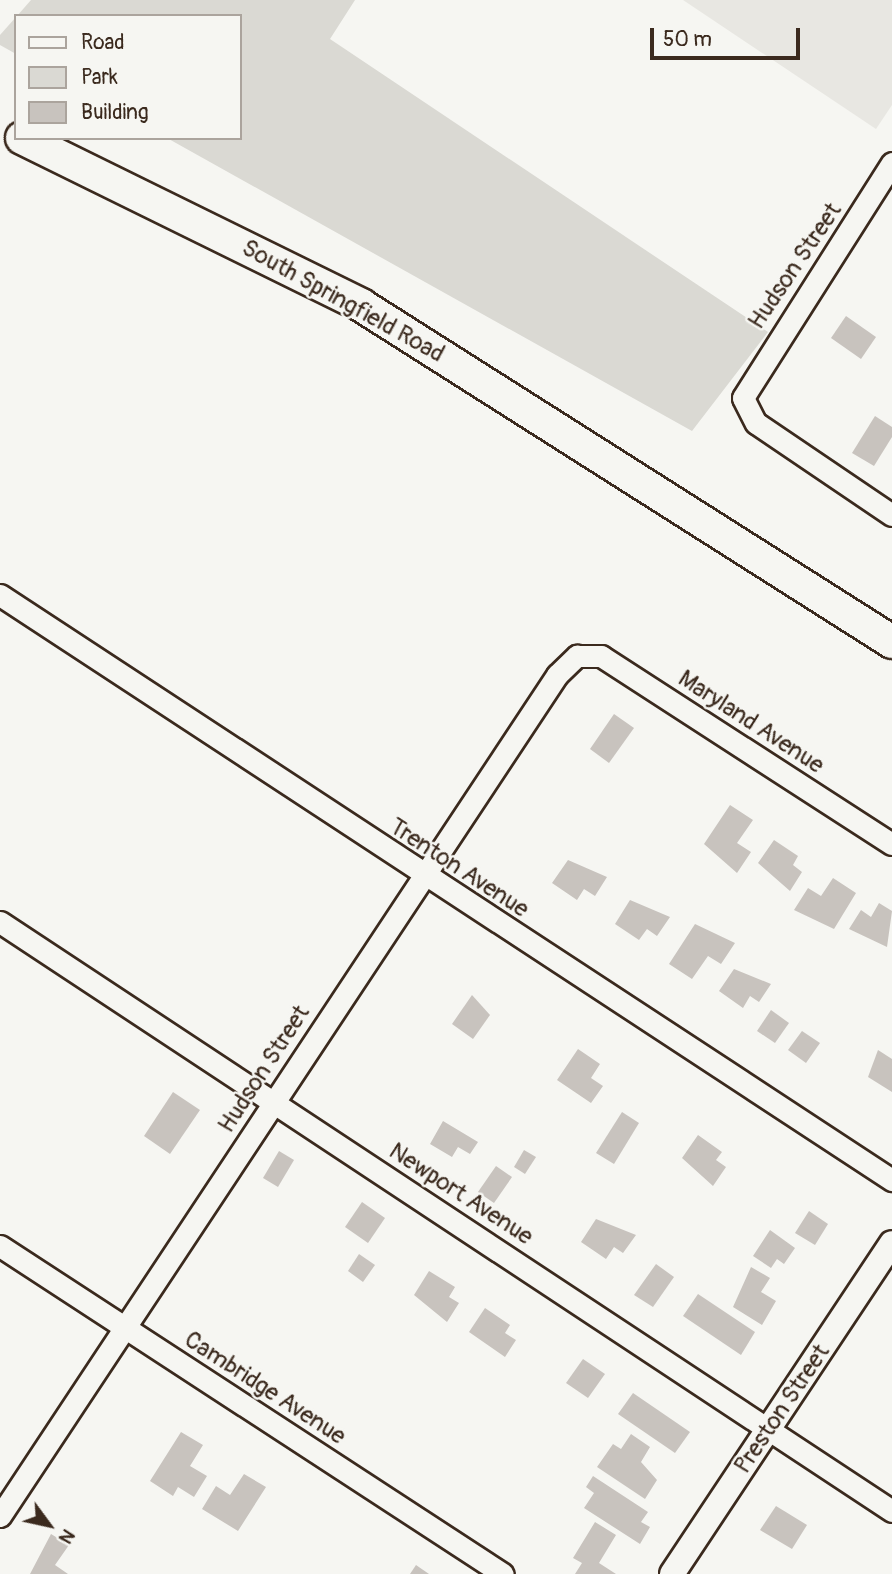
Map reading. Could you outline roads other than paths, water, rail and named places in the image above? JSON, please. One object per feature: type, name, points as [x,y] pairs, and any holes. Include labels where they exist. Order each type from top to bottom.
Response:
[{"type":"main road","name":"South Springfield Road","points":[[26,140],[361,305],[652,484],[892,642]]},
{"type":"street","name":"Hudson Street","points":[[892,163],[743,398],[756,423],[892,515]]},
{"type":"street","name":"Trenton Avenue","points":[[0,595],[423,876],[892,1180]]},
{"type":"street","name":"Hudson Street","points":[[0,1516],[557,675],[577,656]]},
{"type":"street","name":"Maryland Avenue","points":[[577,656],[601,656],[892,844]]},
{"type":"street","name":"Newport Avenue","points":[[0,922],[769,1427],[892,1511]]},
{"type":"street","name":"Preston Street","points":[[672,1574],[892,1243]]},
{"type":"street","name":"Cambridge Avenue","points":[[0,1246],[503,1574]]}]
